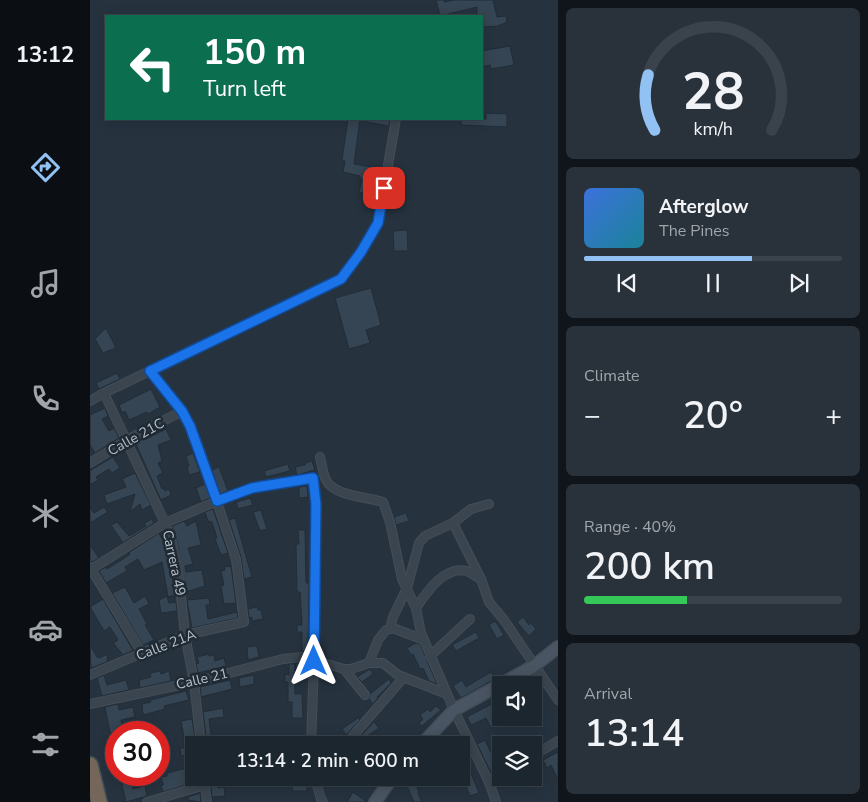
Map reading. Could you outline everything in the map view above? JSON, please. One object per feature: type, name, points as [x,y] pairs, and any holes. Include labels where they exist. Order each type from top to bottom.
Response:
[{"type":"highway","points":[[90,764],[99,802]]},
{"type":"street","points":[[97,397],[341,279],[361,252],[378,223],[396,120]]},
{"type":"street","points":[[150,371],[182,411],[190,426],[217,501]]},
{"type":"street","name":"Carrera 49","points":[[90,390],[127,440],[172,542],[179,577],[185,635],[194,682],[199,736]]},
{"type":"street","name":"Calle 21C","points":[[90,463],[127,440],[182,411]]},
{"type":"street","points":[[320,457],[326,480],[332,488],[340,492],[383,502],[390,522],[402,579],[416,608],[430,656],[489,782],[496,802]]},
{"type":"street","points":[[142,654],[91,569],[165,523],[217,501],[252,488],[313,478],[316,504],[314,661],[310,736]]},
{"type":"street","name":"Calle 21A","points":[[90,676],[185,635],[244,622],[236,559],[217,501]]},
{"type":"street","points":[[390,629],[392,617],[407,588],[419,543],[425,536],[453,523],[471,509],[488,504]]},
{"type":"street","points":[[453,523],[481,579],[489,602],[504,620],[558,700]]},
{"type":"street","points":[[416,608],[425,593],[438,580],[452,572],[466,571],[481,579]]},
{"type":"street","points":[[430,656],[470,620]]},
{"type":"street","points":[[369,663],[378,640],[386,630],[393,628],[424,640]]},
{"type":"street","points":[[429,736],[454,710],[534,666],[558,647]]},
{"type":"street","name":"Calle 21","points":[[91,704],[194,682],[283,659],[304,658],[344,669]]},
{"type":"street","points":[[365,695],[344,669],[369,663],[383,663],[398,675],[447,694]]},
{"type":"street","points":[[353,736],[404,677]]},
{"type":"street","points":[[90,694],[91,704]]},
{"type":"street","points":[[542,750],[558,741]]},
{"type":"street","points":[[147,802],[191,786]]},
{"type":"street","points":[[205,786],[207,802]]},
{"type":"street","points":[[317,786],[320,799],[323,802]]},
{"type":"street","points":[[375,802],[386,786]]},
{"type":"building","points":[[436,0],[444,0],[444,2],[454,0],[493,0],[497,17],[506,16],[507,22],[498,26],[483,27],[483,15],[477,15],[477,7],[440,15]]},
{"type":"building","points":[[510,46],[514,65],[491,69],[490,65],[483,67],[483,51]]},
{"type":"building","points":[[486,113],[507,114],[507,127],[461,125],[461,120],[486,119]]},
{"type":"building","points":[[348,120],[360,120],[354,164],[379,168],[377,181],[375,181],[371,195],[359,192],[362,179],[360,176],[343,172],[345,161],[342,160]]},
{"type":"building","points":[[367,120],[390,120],[389,126],[367,122]]},
{"type":"building","points":[[407,230],[408,251],[394,251],[393,231]]},
{"type":"building","points":[[371,288],[381,325],[366,330],[370,343],[349,349],[335,298]]},
{"type":"building","points":[[106,328],[116,348],[103,353],[95,339]]},
{"type":"building","points":[[117,373],[120,379],[99,389],[96,383]]},
{"type":"building","points":[[151,389],[160,407],[148,414],[147,412],[129,420],[125,411],[122,413],[119,405]]},
{"type":"building","points":[[105,408],[108,416],[102,419],[109,431],[114,428],[119,438],[95,453],[90,445],[90,415]]},
{"type":"building","points":[[166,429],[171,440],[158,445],[162,461],[158,463],[163,473],[157,476],[162,489],[164,488],[165,491],[169,489],[171,495],[161,500],[135,442],[144,440]]},
{"type":"building","points":[[193,453],[200,472],[189,475],[186,456]]},
{"type":"building","points":[[113,457],[120,468],[112,473],[109,469],[96,477],[98,480],[90,485],[90,469]]},
{"type":"building","points":[[312,461],[315,470],[297,475],[295,467]]},
{"type":"building","points":[[288,464],[290,471],[266,477],[264,471]]},
{"type":"building","points":[[219,467],[228,491],[220,494],[212,470]]},
{"type":"building","points":[[135,473],[151,505],[142,510],[140,504],[130,512],[135,494],[107,504],[104,495],[126,487],[122,479]]},
{"type":"building","points":[[205,484],[210,498],[201,502],[196,488]]},
{"type":"building","points":[[307,486],[308,497],[299,498],[299,487]]},
{"type":"building","points":[[250,498],[253,505],[238,509],[236,502]]},
{"type":"building","points":[[104,507],[108,512],[90,523],[90,508],[94,513]]},
{"type":"building","points":[[213,509],[228,553],[221,555],[215,539],[217,538],[212,522],[208,521],[205,512]]},
{"type":"building","points":[[261,510],[267,529],[260,531],[253,512]]},
{"type":"building","points":[[406,513],[409,521],[396,525],[394,517]]},
{"type":"building","points":[[235,518],[252,577],[244,579],[241,557],[229,520]]},
{"type":"building","points":[[152,519],[154,523],[123,543],[111,525],[117,522],[129,536],[146,526],[144,523]]},
{"type":"building","points":[[184,521],[187,526],[196,521],[201,545],[188,548],[193,564],[185,566],[186,572],[202,570],[205,586],[186,592],[177,541],[172,526]]},
{"type":"building","points":[[298,530],[305,530],[306,583],[309,583],[308,653],[302,651],[302,632],[297,632],[297,625],[302,625],[300,592],[297,592],[296,544],[299,544]]},
{"type":"building","points":[[159,533],[168,551],[175,595],[168,597],[162,562],[144,570],[138,559],[125,567],[127,571],[106,583],[99,571],[106,567],[107,569],[123,559],[130,554],[128,553]]},
{"type":"building","points":[[90,545],[99,558],[92,562],[90,561]]},
{"type":"building","points":[[231,566],[236,603],[224,604],[221,586],[224,585],[221,571],[225,570],[224,567]]},
{"type":"building","points":[[125,587],[134,603],[145,596],[149,604],[139,609],[147,624],[145,625],[154,640],[143,645],[112,593]]},
{"type":"building","points":[[167,596],[169,603],[176,602],[177,611],[161,613],[159,600]]},
{"type":"building","points":[[209,598],[210,605],[206,605],[208,619],[237,612],[238,618],[192,628],[187,600]]},
{"type":"building","points":[[103,599],[134,650],[123,655],[113,643],[118,640],[110,627],[104,631],[90,607]]},
{"type":"building","points":[[257,607],[258,610],[261,610],[263,619],[252,621],[252,617],[249,618],[248,609]]},
{"type":"building","points":[[523,617],[529,625],[531,623],[536,629],[529,636],[517,622]]},
{"type":"building","points":[[496,622],[504,635],[497,639],[489,625]]},
{"type":"building","points":[[476,632],[479,638],[456,651],[452,645]]},
{"type":"building","points":[[416,643],[420,644],[437,684],[429,681],[423,668],[420,669],[413,654],[411,655],[407,648]]},
{"type":"building","points":[[90,645],[99,658],[108,654],[107,662],[91,668]]},
{"type":"building","points":[[257,646],[259,657],[248,660],[247,647]]},
{"type":"building","points":[[209,654],[209,656],[214,655],[215,661],[224,658],[226,666],[198,673],[196,664],[199,663],[197,657]]},
{"type":"building","points":[[296,663],[308,664],[308,672],[296,671]]},
{"type":"building","points":[[289,664],[295,664],[295,694],[302,694],[303,718],[292,718],[292,702],[288,702],[288,682],[285,682],[285,674],[289,675]]},
{"type":"building","points":[[370,669],[373,674],[362,682],[357,677]]},
{"type":"building","points":[[160,671],[161,674],[169,671],[171,681],[140,688],[139,680],[151,677],[150,673]]},
{"type":"building","points":[[491,672],[493,676],[492,681],[461,698],[453,686],[462,680],[466,687]]},
{"type":"building","points":[[104,675],[107,685],[126,680],[129,690],[102,696],[97,678]]},
{"type":"building","points":[[254,675],[254,684],[240,687],[239,678]]},
{"type":"building","points":[[389,679],[391,683],[377,697],[373,704],[369,699],[370,694]]},
{"type":"building","points":[[230,680],[232,689],[201,697],[200,687]]},
{"type":"building","points":[[186,691],[189,700],[164,706],[165,709],[143,715],[142,704],[151,702],[150,700]]},
{"type":"building","points":[[118,704],[119,710],[133,707],[135,717],[121,721],[108,721],[105,707]]},
{"type":"building","points":[[492,704],[492,726],[495,726],[491,728],[486,718],[471,725],[467,717]]},
{"type":"building","points":[[436,706],[441,710],[422,726],[419,723],[423,719],[420,715],[428,709],[430,712]]},
{"type":"building","points":[[223,708],[224,717],[209,719],[211,735],[206,736],[203,712]]},
{"type":"building","points":[[358,718],[360,720],[346,735],[342,729]]},
{"type":"building","points":[[192,719],[195,736],[185,736],[185,743],[181,721]]},
{"type":"building","points":[[374,722],[379,728],[367,736],[361,736]]},
{"type":"building","points":[[485,740],[492,755],[492,770],[490,771],[477,744]]},
{"type":"building","points":[[180,748],[185,748],[185,756],[181,756]]},
{"type":"building","points":[[558,752],[558,780],[551,765],[547,768],[543,760]]},
{"type":"building","points":[[185,768],[185,785],[163,792],[161,786],[170,786],[170,772]]},
{"type":"building","points":[[470,770],[479,793],[470,796],[466,786],[470,786]]},
{"type":"building","points":[[122,786],[132,786],[133,789],[145,786],[147,796],[126,802]]},
{"type":"building","points":[[211,786],[224,787],[225,796],[212,797]]},
{"type":"building","points":[[292,786],[307,786],[307,791],[292,791]]},
{"type":"building","points":[[407,786],[416,786],[422,802],[414,802]]},
{"type":"building","points":[[353,792],[367,802],[347,802]]},
{"type":"building","points":[[200,793],[201,802],[188,800],[188,797]]},
{"type":"route","points":[[314,661],[316,504],[313,478],[252,488],[217,501],[190,426],[182,411],[150,371],[341,279],[361,252],[378,223],[384,188]]}]
